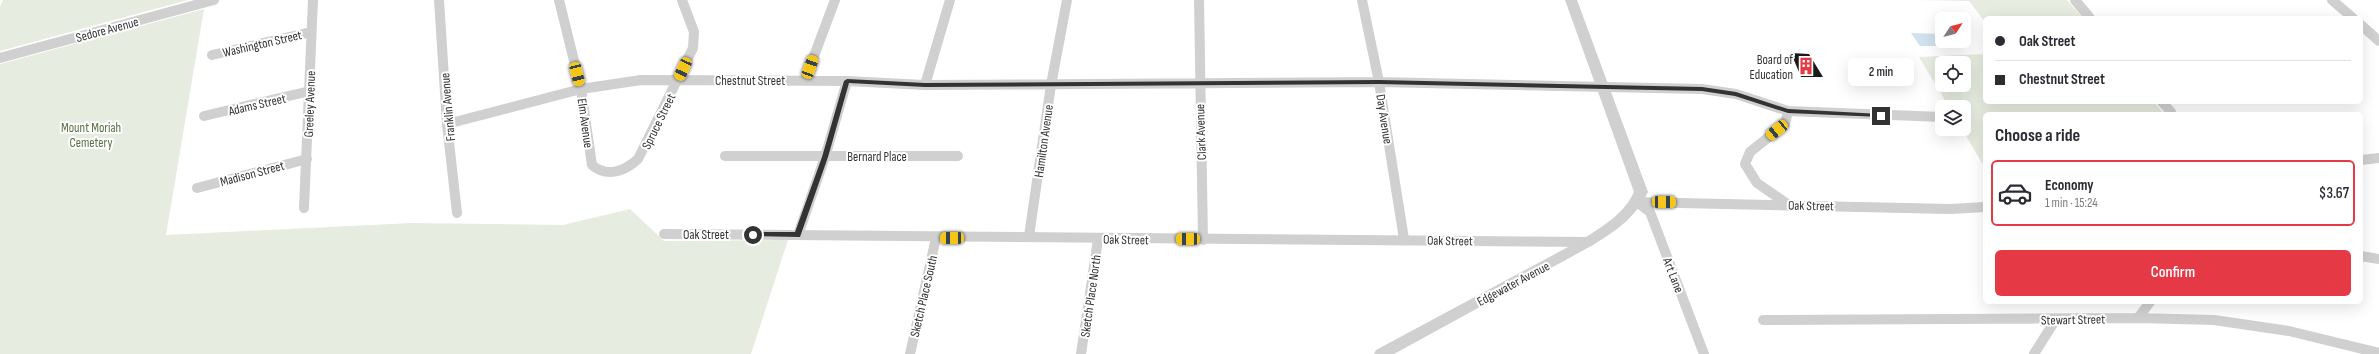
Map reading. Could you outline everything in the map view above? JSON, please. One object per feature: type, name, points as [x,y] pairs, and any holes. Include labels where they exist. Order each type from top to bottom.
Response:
[{"type":"street","name":"Sedore Avenue","points":[[0,58],[214,0]]},
{"type":"street","name":"Greeley Avenue","points":[[304,208],[310,91],[312,0]]},
{"type":"street","name":"Franklin Avenue","points":[[439,0],[447,124],[457,213]]},
{"type":"street","name":"Elm Avenue","points":[[559,0],[581,89],[592,165],[602,172]]},
{"type":"street","name":"Spruce Street","points":[[602,172],[618,171],[627,168],[638,159],[678,80],[695,40],[694,32],[682,0]]},
{"type":"street","points":[[805,80],[835,0]]},
{"type":"street","points":[[925,85],[950,0]]},
{"type":"street","name":"Hamilton Avenue","points":[[1029,236],[1051,85],[1067,0]]},
{"type":"street","name":"Clark Avenue","points":[[1199,0],[1198,85],[1203,240]]},
{"type":"street","name":"Day Avenue","points":[[1362,0],[1379,82],[1404,239]]},
{"type":"street","points":[[1571,0],[1641,192],[1637,202]]},
{"type":"street","points":[[2075,0],[2088,16]]},
{"type":"street","points":[[2332,0],[2351,16]]},
{"type":"street","points":[[2363,27],[2379,41]]},
{"type":"street","name":"Washington Street","points":[[212,55],[311,32]]},
{"type":"street","name":"Chestnut Street","points":[[447,124],[581,89],[641,80],[805,80],[925,85],[1198,85],[1379,82],[1720,91],[1788,111],[1935,117]]},
{"type":"street","points":[[798,235],[825,157],[847,81]]},
{"type":"street","name":"Adams Street","points":[[204,116],[310,91]]},
{"type":"street","points":[[2164,104],[2171,112]]},
{"type":"street","points":[[1788,111],[1785,124],[1750,152],[1745,164],[1751,179],[1759,186],[1789,205]]},
{"type":"street","name":"Bernard Place","points":[[725,156],[958,156]]},
{"type":"street","points":[[2363,160],[2379,158]]},
{"type":"street","name":"Madison Street","points":[[197,188],[307,159]]},
{"type":"street","name":"Oak Street","points":[[1637,202],[1951,209],[1983,207]]},
{"type":"street","name":"Edgewater Avenue","points":[[1381,354],[1615,226],[1637,202]]},
{"type":"street","name":"Art Lane","points":[[1637,202],[1650,212],[1704,354]]},
{"type":"street","name":"Oak Street","points":[[664,234],[936,238],[1029,236],[1203,240],[1404,239],[1588,242]]},
{"type":"street","name":"Sketch Place South","points":[[910,354],[936,238]]},
{"type":"street","name":"Sketch Place North","points":[[1081,354],[1098,238]]},
{"type":"street","points":[[2363,256],[2379,259]]},
{"type":"street","points":[[2138,318],[2148,304]]},
{"type":"street","name":"Stewart Street","points":[[1763,320],[2138,318],[2214,320],[2322,338],[2379,353]]},
{"type":"street","points":[[2034,354],[2056,319]]},
{"type":"green space","points":[[3,0],[188,0],[0,51],[0,7]]},
{"type":"green space","points":[[1918,0],[2067,0],[2081,16],[1983,16],[1983,19],[1969,1]]},
{"type":"green space","name":"Mount Moriah Cemetery","points":[[204,9],[166,235],[412,223],[563,225],[630,209],[664,241],[788,240],[751,354],[0,354],[0,64]]},
{"type":"green space","points":[[1983,54],[1983,104],[2156,104],[2162,112],[1983,112],[1983,165],[1966,136],[1971,136],[1971,100],[1945,100],[1940,92],[1971,92],[1971,56],[1941,56]]},
{"type":"green space","points":[[1935,56],[1935,84],[1919,57]]},
{"type":"water","points":[[1911,33],[1935,34],[1935,46],[1920,46]]},
{"type":"building","name":"Board of Education","points":[[1791,53],[1809,54],[1823,77],[1801,77]]},
{"type":"place","name":"Board of Education","points":[[1806,66]]},
{"type":"route","points":[[753,235],[798,235],[825,157],[847,81],[925,85],[1198,85],[1379,82],[1702,89],[1720,91],[1752,98],[1788,111],[1881,116]]}]
